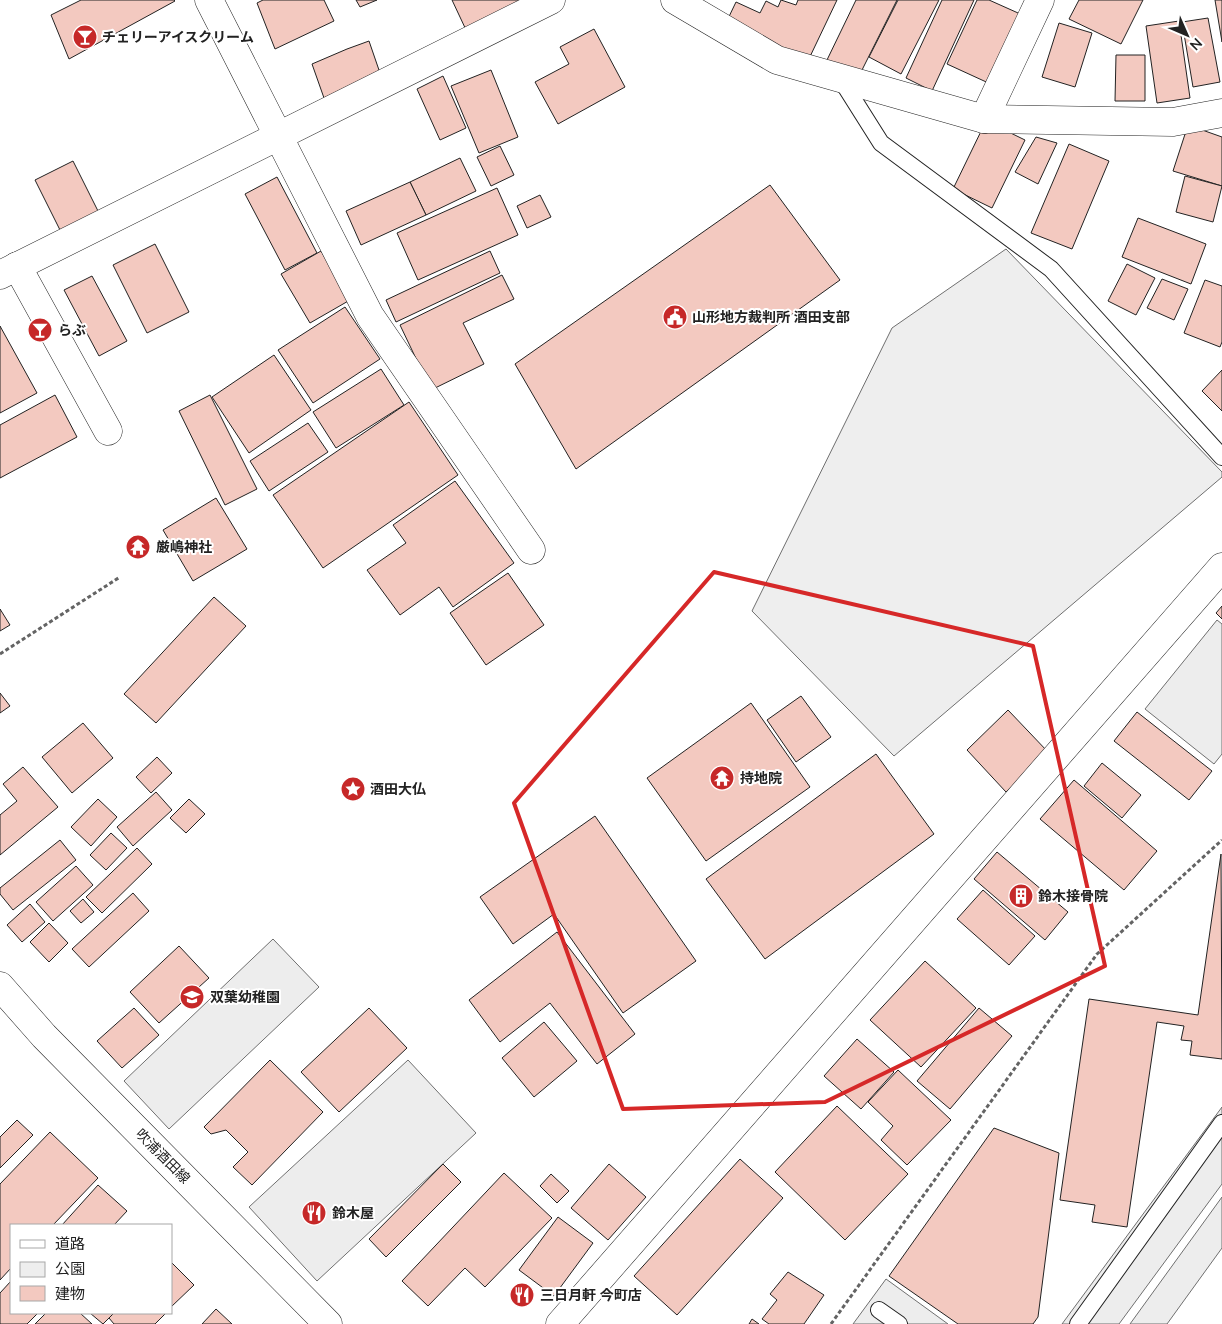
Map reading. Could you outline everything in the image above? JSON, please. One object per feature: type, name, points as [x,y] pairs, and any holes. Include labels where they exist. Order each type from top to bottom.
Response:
[{"type":"street","points":[[209,0],[370,316],[531,550]]},
{"type":"street","points":[[108,431],[8,271],[551,0]]},
{"type":"street","points":[[675,0],[777,60],[984,119],[1173,122],[1222,113]]},
{"type":"street","points":[[984,119],[1040,0]]},
{"type":"street","points":[[560,1324],[1222,567]]},
{"type":"street","name":"吹浦酒田線","points":[[0,986],[44,1036],[328,1324]]},
{"type":"lane","points":[[840,78],[881,143],[1051,269],[1222,457]]},
{"type":"lane","points":[[1078,1324],[1222,1123]]},
{"type":"lane","points":[[880,1310],[899,1324]]},
{"type":"path","points":[[0,654],[120,577]]},
{"type":"path","points":[[831,1324],[1097,954],[1222,840]]},
{"type":"highlighted area","points":[[714,572],[1033,646],[1105,966],[825,1102],[623,1109],[514,803]]},
{"type":"green space","points":[[1006,249],[1222,472],[1222,477],[894,756],[752,611],[892,328]]},
{"type":"shaded area","points":[[1217,620],[1222,624],[1222,754],[1214,764],[1145,709]]},
{"type":"shaded area","points":[[273,939],[319,987],[169,1129],[124,1081]]},
{"type":"shaded area","points":[[408,1060],[476,1133],[317,1281],[249,1207]]},
{"type":"shaded area","points":[[1222,1107],[1222,1184],[1119,1324],[1062,1324]]},
{"type":"shaded area","points":[[1222,1197],[1222,1248],[1167,1324],[1130,1324]]},
{"type":"shaded area","points":[[886,1279],[948,1324],[853,1324]]},
{"type":"building","name":"チェリーアイスクリーム","points":[[81,0],[175,1],[69,59],[51,15]]},
{"type":"building","points":[[263,0],[324,0],[334,21],[275,49],[257,3]]},
{"type":"building","points":[[356,0],[377,0],[360,7]]},
{"type":"building","points":[[452,0],[533,0],[467,32]]},
{"type":"building","points":[[781,0],[796,5],[798,0],[837,0],[806,65],[724,27],[736,2],[760,13],[766,1],[778,7]]},
{"type":"building","points":[[856,0],[897,0],[858,78],[826,62]]},
{"type":"building","points":[[898,0],[939,0],[901,74],[869,57]]},
{"type":"building","points":[[942,0],[974,0],[932,91],[906,78]]},
{"type":"building","points":[[977,0],[989,0],[1027,17],[995,86],[947,64]]},
{"type":"building","points":[[1079,0],[1143,0],[1121,44],[1069,19]]},
{"type":"building","points":[[1215,0],[1222,0],[1222,42]]},
{"type":"building","points":[[1208,18],[1220,82],[1193,87],[1182,22]]},
{"type":"building","points":[[1179,21],[1190,98],[1157,103],[1146,26]]},
{"type":"building","points":[[1059,23],[1092,33],[1075,87],[1042,77]]},
{"type":"building","points":[[594,29],[625,87],[558,124],[535,82],[569,64],[560,47]]},
{"type":"building","points":[[369,41],[380,73],[324,98],[312,64]]},
{"type":"building","points":[[1116,55],[1145,55],[1145,101],[1115,101]]},
{"type":"building","points":[[491,70],[518,137],[479,153],[451,86]]},
{"type":"building","points":[[443,76],[466,128],[440,140],[417,89]]},
{"type":"building","points":[[986,121],[1025,140],[992,208],[953,189]]},
{"type":"building","points":[[1188,125],[1222,137],[1222,186],[1173,171]]},
{"type":"building","points":[[1036,137],[1057,143],[1038,184],[1015,172]]},
{"type":"building","points":[[1069,144],[1109,161],[1072,249],[1031,233]]},
{"type":"building","points":[[500,146],[514,175],[491,186],[477,157]]},
{"type":"building","points":[[460,158],[476,191],[426,215],[410,182]]},
{"type":"building","points":[[73,161],[101,217],[63,236],[35,180]]},
{"type":"building","points":[[1185,176],[1222,186],[1213,222],[1176,212]]},
{"type":"building","points":[[277,177],[317,253],[285,270],[245,194]]},
{"type":"building","points":[[410,182],[426,215],[361,245],[346,211]]},
{"type":"building","points":[[770,185],[840,280],[576,469],[515,364]]},
{"type":"building","points":[[497,188],[518,235],[418,280],[397,233]]},
{"type":"building","points":[[540,195],[551,217],[527,228],[517,206]]},
{"type":"building","points":[[1138,218],[1206,244],[1191,284],[1122,257]]},
{"type":"building","points":[[155,244],[189,312],[147,333],[113,265]]},
{"type":"building","points":[[321,251],[350,300],[310,323],[281,274]]},
{"type":"building","points":[[490,251],[500,273],[396,322],[386,300]]},
{"type":"building","points":[[1127,264],[1155,278],[1136,315],[1108,301]]},
{"type":"building","points":[[502,275],[514,299],[463,323],[484,364],[431,390],[400,325]]},
{"type":"building","points":[[92,276],[127,341],[99,356],[64,290]]},
{"type":"building","points":[[1162,279],[1188,289],[1174,320],[1147,308]]},
{"type":"building","points":[[1205,280],[1222,286],[1222,342],[1220,347],[1184,333]]},
{"type":"building","points":[[345,307],[380,359],[313,403],[278,350]]},
{"type":"building","points":[[0,326],[37,393],[0,413]]},
{"type":"building","points":[[274,355],[311,410],[249,453],[212,397]]},
{"type":"building","points":[[381,369],[404,405],[336,448],[313,412]]},
{"type":"building","points":[[1222,370],[1222,411],[1202,391]]},
{"type":"building","points":[[55,395],[77,437],[0,478],[0,425]]},
{"type":"building","points":[[210,395],[257,489],[225,505],[179,411]]},
{"type":"building","points":[[409,402],[458,475],[323,568],[273,495]]},
{"type":"building","points":[[308,423],[328,452],[269,491],[250,461]]},
{"type":"building","points":[[455,481],[514,563],[453,607],[439,587],[400,615],[367,570],[406,543],[393,525]]},
{"type":"building","points":[[216,498],[247,549],[193,581],[163,530]]},
{"type":"building","points":[[508,573],[544,625],[486,665],[450,613]]},
{"type":"building","points":[[214,597],[246,626],[156,723],[124,694]]},
{"type":"building","points":[[1222,606],[1222,619],[1216,613]]},
{"type":"building","points":[[0,609],[10,625],[0,631]]},
{"type":"building","points":[[0,693],[10,706],[0,713]]},
{"type":"building","points":[[801,696],[831,737],[796,762],[767,720]]},
{"type":"building","points":[[751,703],[810,787],[706,861],[647,778]]},
{"type":"building","points":[[1008,710],[1048,752],[1006,792],[967,750]]},
{"type":"building","points":[[1137,712],[1212,771],[1189,800],[1114,741]]},
{"type":"building","points":[[83,723],[113,758],[72,793],[42,757]]},
{"type":"building","points":[[876,754],[934,834],[765,959],[706,879]]},
{"type":"building","points":[[157,757],[172,773],[151,793],[136,777]]},
{"type":"building","points":[[1102,763],[1141,795],[1122,818],[1084,786]]},
{"type":"building","points":[[23,767],[58,807],[0,855],[0,815],[17,801],[3,784]]},
{"type":"building","points":[[1074,780],[1157,851],[1124,890],[1040,819]]},
{"type":"building","points":[[156,792],[172,810],[133,846],[117,827]]},
{"type":"building","points":[[98,799],[117,817],[91,846],[71,827]]},
{"type":"building","points":[[189,799],[205,814],[186,833],[170,818]]},
{"type":"building","points":[[595,816],[696,961],[623,1013],[554,914],[513,944],[480,897]]},
{"type":"building","points":[[111,833],[127,848],[106,870],[90,855]]},
{"type":"building","points":[[60,840],[76,860],[13,910],[0,894],[0,888]]},
{"type":"building","points":[[137,848],[152,864],[102,913],[86,897]]},
{"type":"building","name":"鈴木接骨院","points":[[997,852],[1068,912],[1045,940],[974,879]]},
{"type":"building","points":[[1221,854],[1222,1059],[1190,1055],[1192,1041],[1181,1040],[1184,1026],[1157,1022],[1127,1227],[1092,1222],[1095,1205],[1060,1200],[1089,999],[1198,1015]]},
{"type":"building","points":[[76,866],[93,885],[53,921],[36,902]]},
{"type":"building","points":[[983,890],[1035,936],[1009,965],[957,919]]},
{"type":"building","points":[[133,893],[149,911],[89,967],[72,949]]},
{"type":"building","points":[[83,899],[94,912],[81,923],[70,911]]},
{"type":"building","points":[[30,904],[45,922],[22,942],[7,925]]},
{"type":"building","points":[[49,923],[68,943],[49,962],[30,942]]},
{"type":"building","points":[[557,932],[635,1034],[597,1064],[550,1003],[500,1042],[469,1000]]},
{"type":"building","points":[[179,946],[209,978],[159,1023],[130,992]]},
{"type":"building","points":[[925,961],[976,1008],[921,1067],[870,1020]]},
{"type":"building","points":[[134,1008],[159,1035],[122,1068],[97,1041]]},
{"type":"building","points":[[369,1008],[407,1048],[339,1112],[301,1072]]},
{"type":"building","points":[[979,1008],[1012,1036],[950,1109],[917,1081]]},
{"type":"building","points":[[544,1022],[577,1061],[534,1097],[502,1058]]},
{"type":"building","points":[[857,1039],[894,1072],[861,1109],[824,1076]]},
{"type":"building","points":[[270,1060],[323,1112],[252,1185],[233,1167],[248,1152],[226,1130],[211,1134],[204,1127]]},
{"type":"building","points":[[898,1070],[951,1120],[907,1165],[881,1140],[893,1126],[868,1102]]},
{"type":"building","points":[[837,1106],[908,1174],[845,1240],[775,1172]]},
{"type":"building","points":[[17,1120],[33,1135],[0,1168],[0,1137]]},
{"type":"building","points":[[994,1128],[1059,1153],[1038,1317],[1033,1324],[958,1324],[889,1276]]},
{"type":"building","points":[[50,1132],[98,1178],[54,1224],[10,1224],[10,1269],[0,1280],[0,1184]]},
{"type":"building","points":[[740,1159],[783,1198],[677,1315],[634,1276]]},
{"type":"building","points":[[443,1164],[461,1182],[386,1257],[369,1239]]},
{"type":"building","points":[[609,1164],[646,1197],[608,1240],[571,1208]]},
{"type":"building","points":[[504,1173],[552,1218],[485,1287],[465,1268],[428,1306],[402,1281]]},
{"type":"building","points":[[551,1174],[569,1191],[557,1203],[540,1186]]},
{"type":"building","points":[[98,1185],[127,1211],[115,1224],[63,1224]]},
{"type":"building","points":[[558,1217],[593,1243],[554,1296],[519,1270]]},
{"type":"building","points":[[172,1263],[194,1285],[172,1306]]},
{"type":"building","points":[[788,1272],[824,1295],[804,1324],[769,1324],[762,1319],[777,1300],[770,1294]]},
{"type":"building","points":[[10,1282],[10,1314],[37,1314],[27,1324],[0,1324],[0,1293]]},
{"type":"building","points":[[216,1309],[232,1324],[202,1324]]},
{"type":"building","points":[[45,1314],[81,1314],[92,1324],[35,1324]]},
{"type":"building","points":[[91,1314],[113,1314],[103,1324]]},
{"type":"building","points":[[113,1314],[165,1314],[155,1324],[114,1324],[109,1318]]},
{"type":"building","points":[[752,1319],[759,1324],[749,1324]]},
{"type":"place","name":"チェリーアイスクリーム","points":[[85,37]]},
{"type":"place","name":"山形地方裁判所 酒田支部","points":[[675,317]]},
{"type":"place","name":"らぶ","points":[[40,330]]},
{"type":"place","name":"厳嶋神社","points":[[138,547]]},
{"type":"place","name":"持地院","points":[[722,778]]},
{"type":"place","name":"酒田大仏","points":[[353,789]]},
{"type":"place","name":"鈴木接骨院","points":[[1021,896]]},
{"type":"place","name":"双葉幼稚園","points":[[192,997]]},
{"type":"place","name":"鈴木屋","points":[[314,1213]]},
{"type":"place","name":"三日月軒 今町店","points":[[522,1295]]}]
